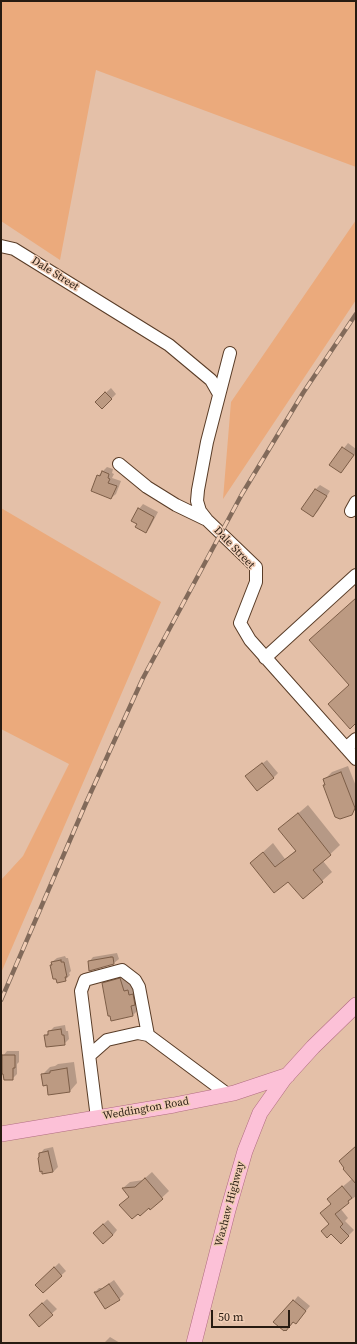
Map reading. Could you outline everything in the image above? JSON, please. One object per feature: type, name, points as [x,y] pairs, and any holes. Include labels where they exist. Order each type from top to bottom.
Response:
[{"type":"main road","name":"Waxhaw Highway","points":[[194,1343],[228,1210],[245,1151],[260,1113],[288,1075],[313,1047],[356,1005]]},
{"type":"main road","name":"Weddington Road","points":[[1,1134],[174,1105],[226,1093],[234,1093],[288,1075]]},
{"type":"street","name":"Dale Street","points":[[1,246],[14,249],[169,345],[211,380],[219,394]]},
{"type":"street","name":"Dale Street","points":[[230,353],[207,442],[198,490],[197,501],[200,511],[207,520],[256,567],[256,582],[240,623],[250,640],[356,759]]},
{"type":"street","points":[[119,464],[146,488],[207,520]]},
{"type":"street","points":[[265,658],[356,575]]},
{"type":"street","points":[[346,748],[356,740]]},
{"type":"street","points":[[97,1118],[81,991],[85,980],[122,970],[135,980],[139,987],[148,1035]]},
{"type":"street","points":[[90,1055],[107,1040],[138,1033],[148,1035],[226,1093]]},
{"type":"shaded area","points":[[1,1],[356,1],[356,167],[96,70],[60,260],[1,221]]},
{"type":"shaded area","points":[[356,220],[356,300],[223,499],[231,402]]},
{"type":"shaded area","points":[[1,508],[161,602],[1,973],[1,880],[23,856],[69,764],[1,729]]},
{"type":"building","points":[[105,392],[112,399],[102,409],[95,402]]},
{"type":"building","points":[[342,447],[354,455],[341,473],[329,465]]},
{"type":"building","points":[[102,471],[109,474],[108,478],[110,479],[108,483],[117,486],[111,499],[91,491],[97,475],[100,476]]},
{"type":"building","points":[[315,489],[327,496],[313,517],[301,509]]},
{"type":"building","points":[[138,508],[154,517],[146,533],[135,527],[137,524],[131,521]]},
{"type":"building","points":[[356,598],[356,723],[350,729],[328,704],[349,685],[309,640]]},
{"type":"building","points":[[262,763],[274,778],[257,791],[245,776]]},
{"type":"building","points":[[341,772],[355,808],[352,815],[340,819],[335,817],[323,785],[325,785],[323,779]]},
{"type":"building","points":[[298,813],[331,855],[313,870],[323,882],[303,899],[288,882],[274,893],[250,863],[263,852],[275,867],[296,851],[278,829]]},
{"type":"building","points":[[113,957],[114,964],[89,971],[88,961]]},
{"type":"building","points":[[61,960],[61,962],[64,962],[67,977],[65,977],[66,981],[57,983],[56,979],[53,979],[50,965],[52,965],[51,962]]},
{"type":"building","points":[[120,978],[124,991],[128,990],[129,995],[133,994],[135,1005],[131,1006],[133,1016],[111,1021],[110,1016],[108,1016],[102,983]]},
{"type":"building","points":[[61,1029],[62,1035],[64,1035],[65,1045],[46,1047],[44,1035],[48,1035],[48,1031]]},
{"type":"building","points":[[2,1055],[15,1055],[13,1080],[4,1080],[2,1074]]},
{"type":"building","points":[[67,1068],[70,1092],[48,1095],[47,1085],[43,1086],[41,1074]]},
{"type":"building","points":[[356,1146],[356,1184],[343,1169],[344,1168],[339,1161]]},
{"type":"building","points":[[48,1151],[53,1172],[42,1174],[42,1171],[40,1172],[38,1158],[39,1153]]},
{"type":"building","points":[[145,1178],[163,1199],[150,1210],[149,1208],[140,1216],[138,1214],[132,1219],[119,1205],[129,1197],[122,1188],[135,1187]]},
{"type":"building","points":[[342,1186],[352,1198],[348,1201],[349,1203],[335,1214],[343,1224],[340,1227],[349,1236],[341,1244],[331,1234],[327,1238],[321,1231],[329,1224],[320,1213],[331,1204],[327,1199]]},
{"type":"building","points":[[103,1224],[113,1235],[103,1244],[93,1233]]},
{"type":"building","points":[[54,1267],[62,1276],[43,1293],[35,1285]]},
{"type":"building","points":[[109,1284],[120,1300],[105,1309],[94,1292],[97,1292]]},
{"type":"building","points":[[293,1300],[306,1311],[296,1324],[293,1322],[286,1331],[284,1331],[273,1322]]},
{"type":"building","points":[[42,1303],[53,1315],[39,1327],[29,1315]]},
{"type":"railway","points":[[1,1000],[86,803],[143,678],[242,494],[303,393],[356,314]]}]
